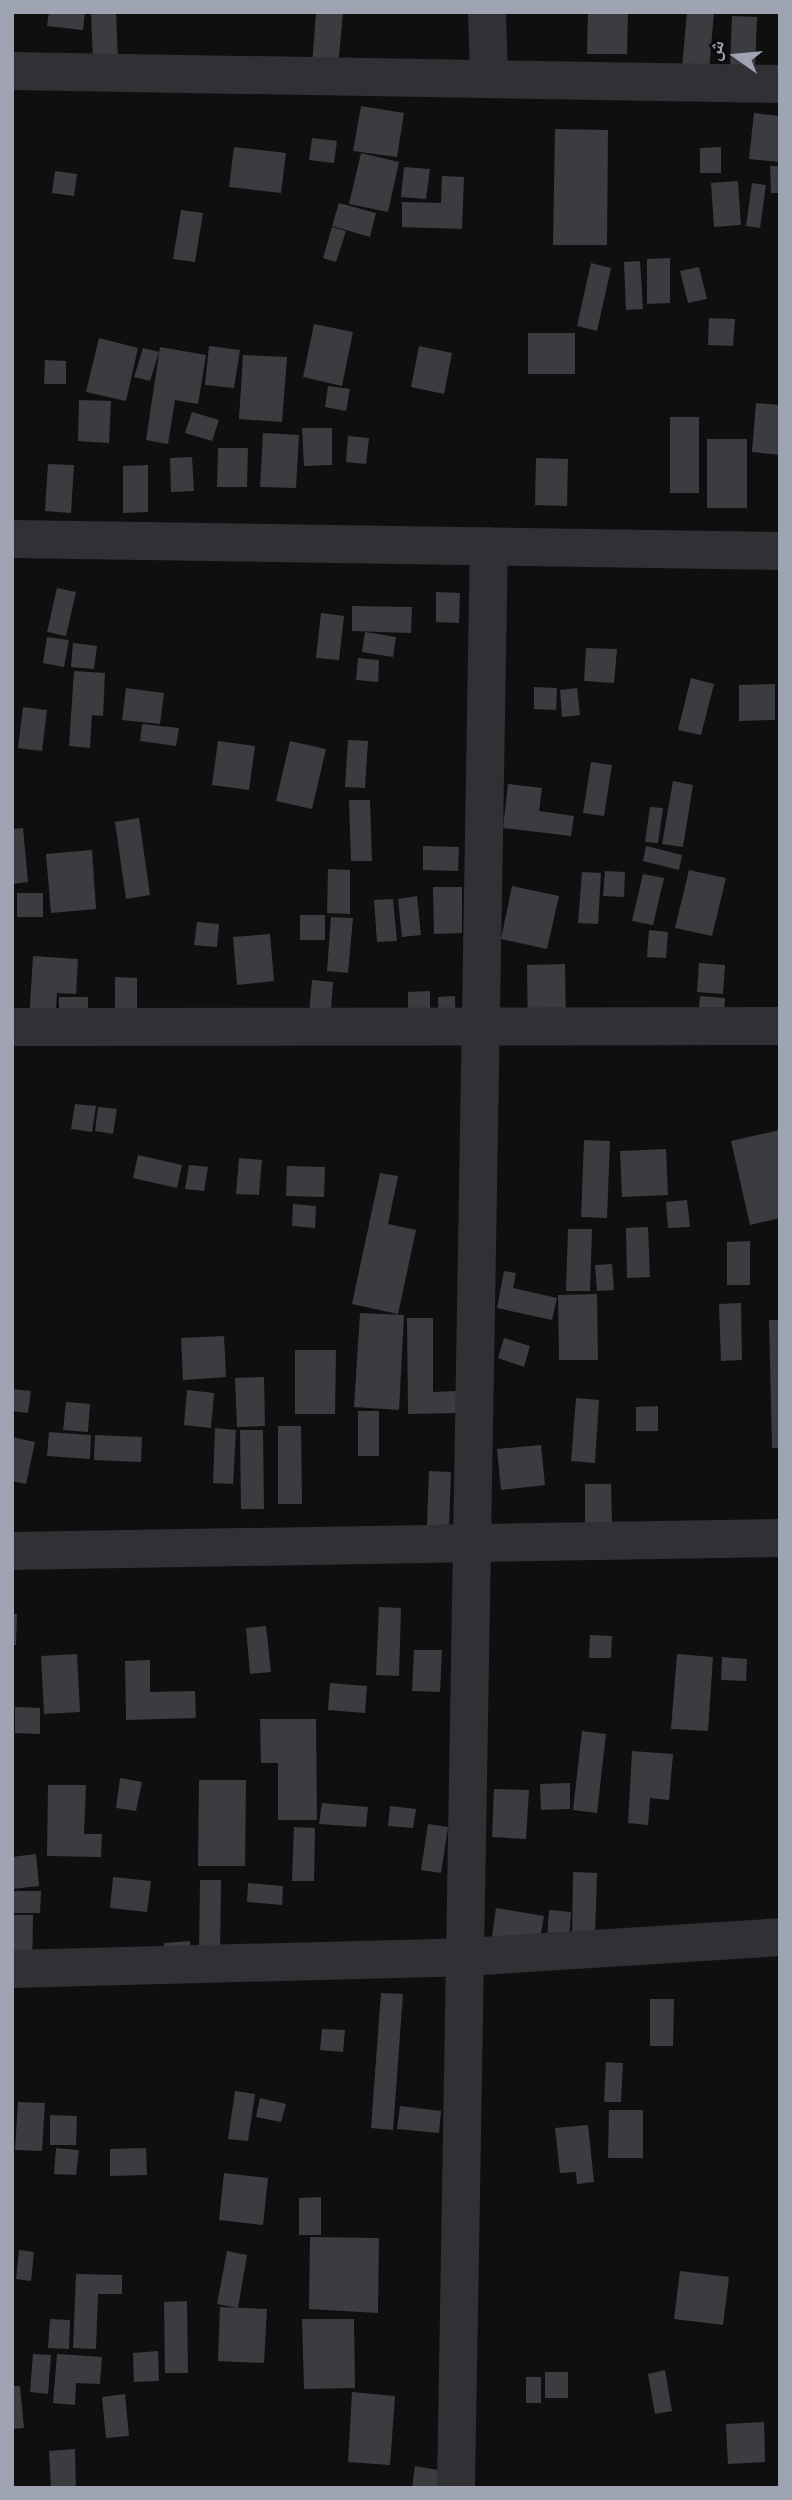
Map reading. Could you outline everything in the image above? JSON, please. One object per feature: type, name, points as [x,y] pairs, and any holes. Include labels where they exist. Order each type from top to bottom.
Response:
[{"type":"street","points":[[486,12],[489,79]]},
{"type":"street","points":[[12,71],[780,84]]},
{"type":"street","points":[[12,539],[780,551]]},
{"type":"street","points":[[456,2488],[489,546]]},
{"type":"street","points":[[12,1027],[780,1026]]},
{"type":"street","points":[[12,1551],[780,1538]]},
{"type":"street","points":[[12,1969],[465,1957],[780,1937]]},
{"type":"building","points":[[49,12],[85,12],[83,30],[47,26]]},
{"type":"building","points":[[91,12],[116,12],[118,61],[93,62]]},
{"type":"building","points":[[316,12],[343,12],[338,68],[312,66]]},
{"type":"building","points":[[588,12],[628,12],[627,54],[587,54]]},
{"type":"building","points":[[687,12],[714,12],[709,71],[682,68]]},
{"type":"building","points":[[732,16],[757,17],[755,69],[730,68]]},
{"type":"building","points":[[361,106],[404,113],[397,157],[353,151]]},
{"type":"building","points":[[754,113],[780,116],[780,162],[749,159]]},
{"type":"building","points":[[555,129],[608,130],[607,245],[553,245]]},
{"type":"building","points":[[312,138],[337,141],[334,163],[309,160]]},
{"type":"building","points":[[234,147],[286,153],[281,193],[229,187]]},
{"type":"building","points":[[721,147],[721,173],[700,173],[700,148]]},
{"type":"building","points":[[361,153],[399,162],[388,212],[349,204]]},
{"type":"building","points":[[770,166],[780,166],[780,193],[771,193]]},
{"type":"building","points":[[404,167],[430,169],[426,199],[401,197]]},
{"type":"building","points":[[55,171],[77,174],[74,196],[52,193]]},
{"type":"building","points":[[442,176],[464,177],[462,229],[402,227],[402,202],[441,203]]},
{"type":"building","points":[[738,181],[741,225],[714,227],[711,183]]},
{"type":"building","points":[[752,183],[766,185],[760,228],[746,226]]},
{"type":"building","points":[[339,203],[376,213],[370,237],[332,226]]},
{"type":"building","points":[[181,210],[203,213],[195,262],[173,259]]},
{"type":"building","points":[[332,227],[346,231],[336,262],[323,258]]},
{"type":"building","points":[[670,258],[670,303],[647,304],[647,259]]},
{"type":"building","points":[[640,261],[643,309],[626,310],[624,262]]},
{"type":"building","points":[[591,263],[611,268],[597,331],[577,326]]},
{"type":"building","points":[[699,267],[707,299],[688,303],[680,271]]},
{"type":"building","points":[[709,318],[735,319],[733,346],[708,345]]},
{"type":"building","points":[[314,324],[353,332],[342,386],[303,377]]},
{"type":"building","points":[[528,333],[575,333],[575,374],[528,374]]},
{"type":"building","points":[[99,338],[138,348],[126,401],[86,392]]},
{"type":"building","points":[[209,346],[240,350],[234,388],[205,385]]},
{"type":"building","points":[[419,346],[452,353],[444,394],[411,387]]},
{"type":"building","points":[[160,347],[206,355],[198,404],[175,400],[168,444],[146,440]]},
{"type":"building","points":[[143,348],[159,352],[150,381],[134,377]]},
{"type":"building","points":[[243,355],[287,357],[282,422],[239,419]]},
{"type":"building","points":[[45,360],[66,361],[66,384],[44,384]]},
{"type":"building","points":[[328,386],[350,389],[346,411],[325,407]]},
{"type":"building","points":[[79,400],[111,401],[109,443],[78,441]]},
{"type":"building","points":[[756,403],[780,405],[780,455],[752,452]]},
{"type":"building","points":[[192,412],[219,420],[212,441],[185,433]]},
{"type":"building","points":[[670,417],[699,417],[699,493],[670,493]]},
{"type":"building","points":[[302,428],[332,428],[332,465],[304,466]]},
{"type":"building","points":[[263,433],[299,435],[296,488],[260,487]]},
{"type":"building","points":[[348,436],[369,438],[366,464],[346,462]]},
{"type":"building","points":[[707,439],[747,439],[747,508],[707,508]]},
{"type":"building","points":[[218,448],[248,448],[247,487],[217,487]]},
{"type":"building","points":[[192,457],[194,491],[171,492],[170,458]]},
{"type":"building","points":[[536,458],[568,459],[567,506],[535,505]]},
{"type":"building","points":[[48,464],[74,465],[71,513],[45,511]]},
{"type":"building","points":[[148,465],[148,512],[123,513],[123,466]]},
{"type":"building","points":[[57,588],[76,592],[66,636],[47,632]]},
{"type":"building","points":[[436,592],[460,593],[459,623],[436,622]]},
{"type":"building","points":[[352,606],[412,607],[411,633],[352,631]]},
{"type":"building","points":[[321,613],[344,616],[339,660],[316,658]]},
{"type":"building","points":[[365,632],[396,637],[393,657],[362,652]]},
{"type":"building","points":[[47,637],[69,640],[64,667],[43,663]]},
{"type":"building","points":[[73,643],[97,646],[94,669],[71,667]]},
{"type":"building","points":[[586,648],[617,649],[614,683],[584,681]]},
{"type":"building","points":[[358,658],[379,660],[378,682],[356,680]]},
{"type":"building","points":[[74,671],[105,673],[103,716],[92,715],[90,748],[69,746]]},
{"type":"building","points":[[691,678],[714,684],[701,735],[678,730]]},
{"type":"building","points":[[775,684],[775,720],[739,721],[739,685]]},
{"type":"building","points":[[534,687],[557,688],[556,710],[534,709]]},
{"type":"building","points":[[126,688],[164,693],[160,724],[122,720]]},
{"type":"building","points":[[577,688],[580,715],[562,717],[560,690]]},
{"type":"building","points":[[23,707],[47,710],[42,751],[18,748]]},
{"type":"building","points":[[142,724],[179,728],[176,746],[140,741]]},
{"type":"building","points":[[348,740],[368,741],[365,788],[345,787]]},
{"type":"building","points":[[218,741],[255,746],[249,790],[212,785]]},
{"type":"building","points":[[290,741],[326,749],[312,809],[276,801]]},
{"type":"building","points":[[591,762],[612,765],[604,816],[583,813]]},
{"type":"building","points":[[673,781],[693,785],[683,847],[662,844]]},
{"type":"building","points":[[508,784],[542,788],[539,811],[574,816],[571,836],[503,828]]},
{"type":"building","points":[[349,800],[370,800],[372,861],[351,861]]},
{"type":"building","points":[[650,807],[663,808],[658,843],[645,842]]},
{"type":"building","points":[[139,818],[150,895],[126,899],[115,822]]},
{"type":"building","points":[[23,828],[28,882],[12,884],[12,829]]},
{"type":"building","points":[[423,846],[459,847],[458,871],[423,870]]},
{"type":"building","points":[[646,846],[682,855],[679,870],[643,861]]},
{"type":"building","points":[[92,850],[96,909],[51,913],[46,854]]},
{"type":"building","points":[[328,869],[350,870],[350,914],[327,913]]},
{"type":"building","points":[[689,870],[726,878],[712,936],[675,928]]},
{"type":"building","points":[[605,871],[625,872],[624,897],[603,896]]},
{"type":"building","points":[[582,872],[601,873],[598,924],[578,923]]},
{"type":"building","points":[[643,874],[664,878],[653,925],[632,921]]},
{"type":"building","points":[[512,886],[559,896],[547,949],[501,939]]},
{"type":"building","points":[[433,887],[462,887],[462,933],[434,934]]},
{"type":"building","points":[[17,893],[43,893],[43,917],[17,917]]},
{"type":"building","points":[[417,896],[421,935],[402,937],[398,899]]},
{"type":"building","points":[[393,899],[397,941],[377,942],[374,900]]},
{"type":"building","points":[[300,915],[325,915],[325,940],[300,940]]},
{"type":"building","points":[[331,917],[353,918],[348,973],[327,971]]},
{"type":"building","points":[[197,922],[219,924],[217,947],[194,945]]},
{"type":"building","points":[[649,930],[668,932],[666,958],[647,957]]},
{"type":"building","points":[[270,934],[274,981],[237,985],[233,937]]},
{"type":"building","points":[[33,956],[78,959],[76,994],[57,993],[54,1040],[28,1038]]},
{"type":"building","points":[[699,963],[725,965],[723,994],[697,992]]},
{"type":"building","points":[[565,964],[566,1033],[528,1034],[527,965]]},
{"type":"building","points":[[115,977],[137,978],[137,1014],[115,1013]]},
{"type":"building","points":[[312,980],[333,982],[329,1039],[307,1037]]},
{"type":"building","points":[[430,991],[430,1034],[408,1035],[408,992]]},
{"type":"building","points":[[455,996],[456,1034],[439,1034],[438,997]]},
{"type":"building","points":[[700,996],[725,998],[723,1034],[697,1032]]},
{"type":"building","points":[[59,997],[88,997],[88,1039],[59,1039]]},
{"type":"building","points":[[75,1104],[96,1106],[92,1132],[71,1129]]},
{"type":"building","points":[[98,1107],[117,1109],[113,1134],[95,1131]]},
{"type":"building","points":[[780,1130],[780,1218],[750,1225],[731,1141]]},
{"type":"building","points":[[584,1140],[610,1141],[607,1218],[581,1217]]},
{"type":"building","points":[[666,1149],[668,1195],[622,1197],[620,1151]]},
{"type":"building","points":[[138,1155],[182,1165],[177,1188],[133,1178]]},
{"type":"building","points":[[239,1158],[262,1160],[259,1195],[236,1194]]},
{"type":"building","points":[[189,1165],[208,1167],[204,1191],[185,1189]]},
{"type":"building","points":[[287,1166],[325,1167],[324,1197],[286,1196]]},
{"type":"building","points":[[380,1173],[398,1176],[388,1224],[416,1230],[398,1314],[352,1304]]},
{"type":"building","points":[[687,1200],[690,1227],[668,1228],[666,1202]]},
{"type":"building","points":[[293,1204],[316,1206],[315,1228],[292,1226]]},
{"type":"building","points":[[648,1227],[650,1277],[627,1278],[626,1228]]},
{"type":"building","points":[[568,1229],[592,1229],[590,1291],[566,1291]]},
{"type":"building","points":[[750,1241],[750,1285],[727,1285],[727,1242]]},
{"type":"building","points":[[612,1264],[614,1290],[597,1291],[595,1265]]},
{"type":"building","points":[[504,1271],[516,1273],[513,1288],[557,1298],[552,1320],[497,1308]]},
{"type":"building","points":[[597,1294],[598,1360],[559,1360],[558,1295]]},
{"type":"building","points":[[741,1303],[742,1360],[721,1361],[719,1304]]},
{"type":"building","points":[[360,1313],[404,1315],[399,1410],[354,1407]]},
{"type":"building","points":[[407,1318],[433,1318],[433,1392],[456,1391],[456,1413],[408,1414]]},
{"type":"building","points":[[769,1320],[780,1320],[780,1448],[772,1448]]},
{"type":"building","points":[[224,1336],[226,1377],[183,1380],[181,1338]]},
{"type":"building","points":[[504,1338],[530,1346],[524,1367],[498,1358]]},
{"type":"building","points":[[295,1350],[336,1350],[335,1414],[295,1414]]},
{"type":"building","points":[[264,1377],[265,1426],[237,1427],[235,1378]]},
{"type":"building","points":[[12,1389],[31,1391],[28,1413],[12,1411]]},
{"type":"building","points":[[187,1390],[214,1393],[211,1428],[184,1425]]},
{"type":"building","points":[[576,1398],[599,1400],[595,1463],[571,1461]]},
{"type":"building","points":[[66,1402],[90,1404],[88,1432],[63,1430]]},
{"type":"building","points":[[658,1406],[658,1431],[636,1431],[636,1407]]},
{"type":"building","points":[[358,1411],[379,1411],[379,1456],[358,1456]]},
{"type":"building","points":[[278,1426],[301,1426],[302,1504],[278,1504]]},
{"type":"building","points":[[215,1428],[236,1430],[233,1484],[213,1483]]},
{"type":"building","points":[[240,1430],[263,1430],[264,1509],[241,1509]]},
{"type":"building","points":[[49,1432],[91,1435],[90,1459],[47,1456]]},
{"type":"building","points":[[95,1435],[142,1437],[141,1462],[94,1460]]},
{"type":"building","points":[[12,1437],[35,1442],[26,1484],[12,1481]]},
{"type":"building","points":[[541,1445],[545,1485],[501,1490],[497,1449]]},
{"type":"building","points":[[429,1471],[451,1472],[449,1527],[427,1526]]},
{"type":"building","points":[[585,1484],[611,1484],[612,1523],[585,1523]]},
{"type":"building","points":[[379,1607],[401,1608],[399,1676],[376,1675]]},
{"type":"building","points":[[12,1614],[17,1614],[16,1645],[12,1645]]},
{"type":"building","points":[[266,1626],[271,1672],[250,1674],[246,1628]]},
{"type":"building","points":[[590,1635],[612,1636],[611,1658],[589,1658]]},
{"type":"building","points":[[414,1650],[442,1650],[440,1692],[412,1691]]},
{"type":"building","points":[[77,1654],[80,1712],[44,1714],[41,1656]]},
{"type":"building","points":[[677,1654],[713,1657],[708,1731],[671,1729]]},
{"type":"building","points":[[722,1657],[747,1659],[746,1681],[721,1680]]},
{"type":"building","points":[[150,1660],[150,1692],[195,1691],[196,1718],[126,1720],[125,1661]]},
{"type":"building","points":[[330,1683],[367,1686],[365,1713],[328,1710]]},
{"type":"building","points":[[15,1707],[40,1708],[40,1734],[15,1733]]},
{"type":"building","points":[[260,1719],[316,1719],[317,1820],[278,1820],[278,1763],[261,1763]]},
{"type":"building","points":[[582,1731],[606,1734],[597,1813],[573,1810]]},
{"type":"building","points":[[632,1751],[673,1754],[669,1800],[650,1798],[648,1825],[628,1823]]},
{"type":"building","points":[[120,1778],[142,1782],[136,1811],[116,1808]]},
{"type":"building","points":[[199,1780],[246,1780],[245,1866],[198,1866]]},
{"type":"building","points":[[570,1783],[570,1809],[541,1810],[540,1784]]},
{"type":"building","points":[[48,1785],[86,1785],[84,1834],[102,1834],[101,1857],[47,1856]]},
{"type":"building","points":[[494,1789],[529,1790],[526,1839],[492,1837]]},
{"type":"building","points":[[322,1803],[368,1807],[366,1827],[319,1824]]},
{"type":"building","points":[[390,1806],[416,1809],[413,1828],[388,1826]]},
{"type":"building","points":[[428,1824],[448,1827],[441,1873],[421,1870]]},
{"type":"building","points":[[294,1827],[315,1828],[314,1881],[292,1881]]},
{"type":"building","points":[[36,1854],[39,1886],[12,1889],[12,1857]]},
{"type":"building","points":[[573,1872],[597,1873],[595,1937],[572,1937]]},
{"type":"building","points":[[113,1877],[151,1881],[147,1912],[110,1908]]},
{"type":"building","points":[[200,1880],[221,1880],[220,1955],[199,1955]]},
{"type":"building","points":[[248,1883],[283,1886],[282,1905],[247,1902]]},
{"type":"building","points":[[12,1891],[41,1891],[40,1913],[12,1913]]},
{"type":"building","points":[[496,1908],[544,1916],[539,1945],[492,1937]]},
{"type":"building","points":[[549,1910],[571,1912],[569,1941],[547,1940]]},
{"type":"building","points":[[12,1915],[33,1915],[32,1972],[12,1972]]},
{"type":"building","points":[[190,1941],[191,1963],[166,1964],[164,1943]]},
{"type":"building","points":[[381,1993],[403,1994],[393,2130],[371,2128]]},
{"type":"building","points":[[650,1999],[674,1999],[673,2046],[650,2046]]},
{"type":"building","points":[[322,2029],[345,2030],[343,2052],[320,2050]]},
{"type":"building","points":[[606,2062],[623,2063],[621,2102],[604,2102]]},
{"type":"building","points":[[235,2091],[255,2094],[248,2141],[228,2139]]},
{"type":"building","points":[[260,2098],[286,2104],[281,2122],[256,2117]]},
{"type":"building","points":[[18,2102],[45,2103],[42,2151],[15,2150]]},
{"type":"building","points":[[400,2106],[441,2111],[439,2133],[397,2129]]},
{"type":"building","points":[[609,2110],[643,2110],[643,2158],[608,2158]]},
{"type":"building","points":[[50,2115],[77,2116],[76,2145],[50,2145]]},
{"type":"building","points":[[588,2125],[594,2182],[577,2184],[576,2172],[560,2173],[555,2128]]},
{"type":"building","points":[[56,2148],[79,2150],[76,2175],[54,2174]]},
{"type":"building","points":[[146,2148],[147,2175],[110,2176],[110,2149]]},
{"type":"building","points":[[224,2173],[268,2178],[263,2225],[219,2220]]},
{"type":"building","points":[[321,2197],[321,2235],[299,2235],[299,2198]]},
{"type":"building","points":[[310,2237],[379,2238],[378,2313],[309,2309]]},
{"type":"building","points":[[19,2250],[34,2252],[31,2281],[16,2279]]},
{"type":"building","points":[[227,2251],[247,2255],[238,2308],[217,2304]]},
{"type":"building","points":[[680,2271],[729,2277],[723,2325],[674,2319]]},
{"type":"building","points":[[76,2274],[122,2275],[122,2294],[98,2294],[96,2349],[73,2348]]},
{"type":"building","points":[[187,2301],[188,2373],[165,2373],[164,2302]]},
{"type":"building","points":[[220,2307],[267,2309],[264,2363],[218,2361]]},
{"type":"building","points":[[50,2319],[70,2320],[69,2349],[48,2348]]},
{"type":"building","points":[[302,2319],[354,2319],[355,2388],[304,2389]]},
{"type":"building","points":[[158,2351],[159,2381],[134,2382],[133,2353]]},
{"type":"building","points":[[33,2354],[51,2355],[48,2394],[30,2392]]},
{"type":"building","points":[[57,2354],[102,2357],[100,2384],[76,2383],[75,2405],[53,2403]]},
{"type":"building","points":[[665,2370],[672,2411],[655,2414],[648,2374]]},
{"type":"building","points":[[545,2372],[568,2372],[568,2398],[545,2398]]},
{"type":"building","points":[[526,2377],[541,2377],[541,2403],[526,2403]]},
{"type":"building","points":[[12,2386],[20,2386],[24,2428],[12,2429]]},
{"type":"building","points":[[352,2392],[395,2396],[390,2465],[348,2462]]},
{"type":"building","points":[[125,2394],[129,2436],[106,2438],[102,2397]]},
{"type":"building","points":[[764,2422],[765,2462],[728,2464],[726,2424]]},
{"type":"building","points":[[75,2449],[76,2488],[51,2488],[49,2451]]},
{"type":"building","points":[[415,2466],[443,2471],[440,2488],[412,2488]]}]
